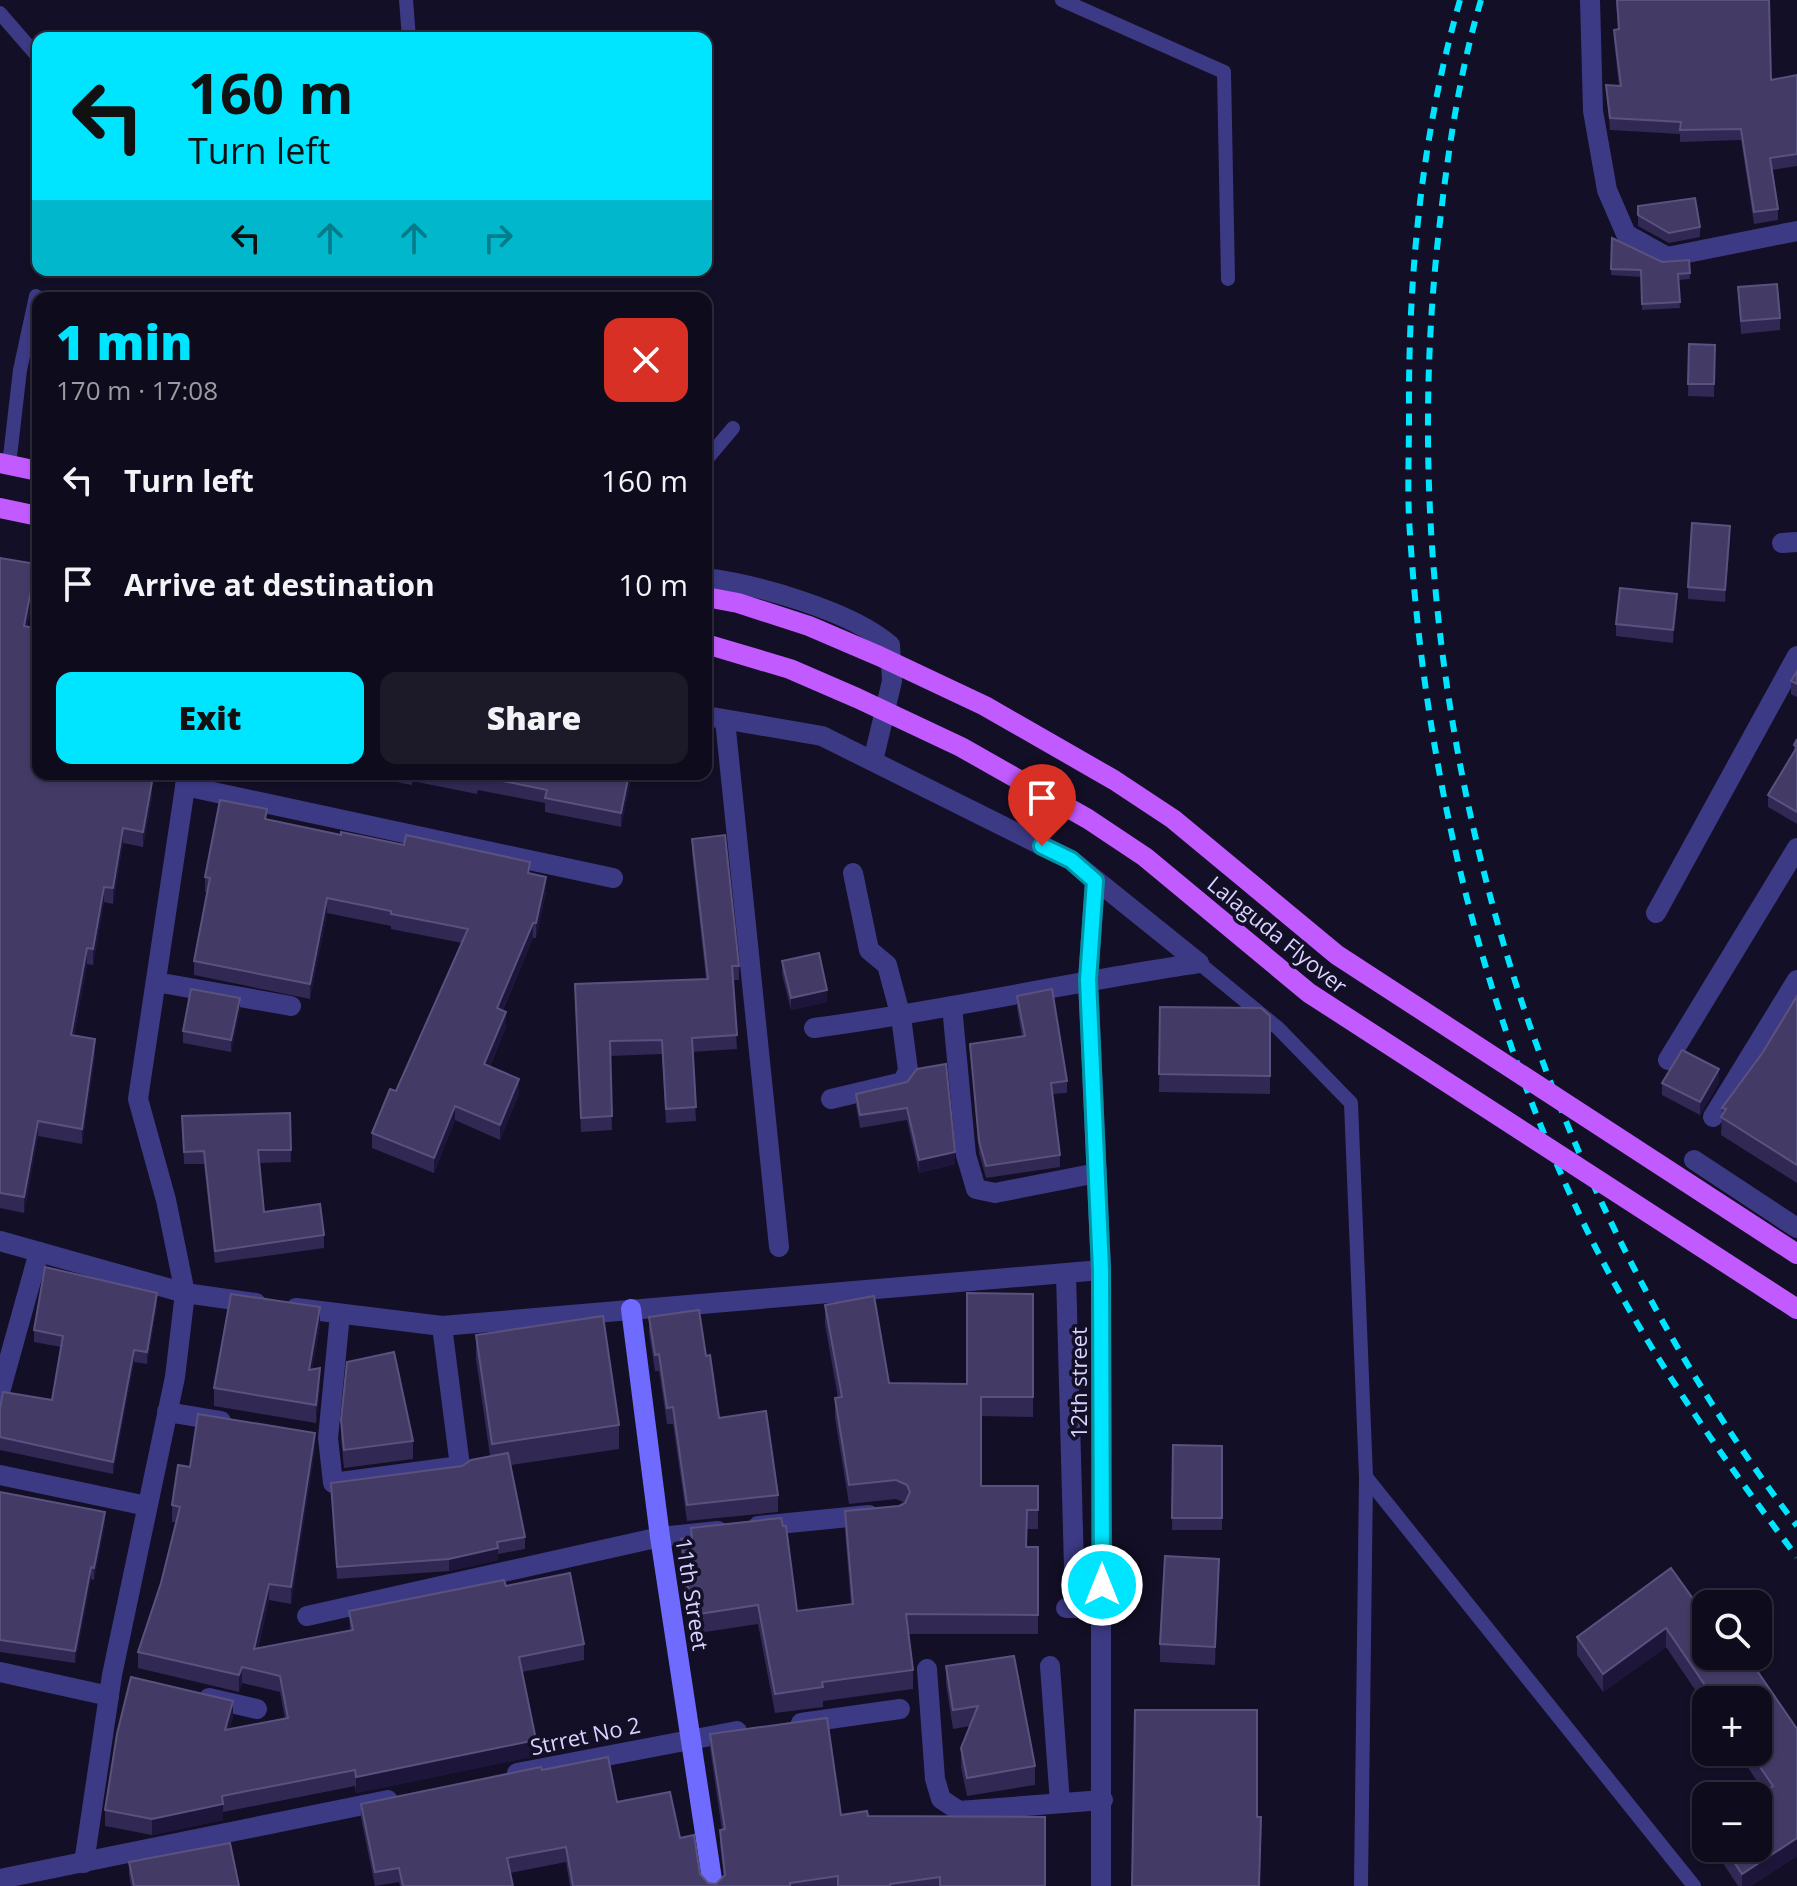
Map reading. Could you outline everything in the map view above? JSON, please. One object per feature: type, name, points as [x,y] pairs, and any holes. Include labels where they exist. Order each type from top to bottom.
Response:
[{"type":"main road","points":[[5,464],[32,470]]},
{"type":"main road","points":[[0,508],[32,515]]},
{"type":"main road","name":"Lalaguda Flyover","points":[[712,598],[738,603],[809,626],[879,656],[985,706],[1114,780],[1173,819],[1337,955],[1797,1254]]},
{"type":"main road","name":"Lalaguda Flyover","points":[[712,646],[790,669],[857,698],[961,747],[1088,819],[1145,857],[1309,993],[1797,1309]]},
{"type":"street","points":[[1590,0],[1593,111],[1607,190],[1626,234],[1667,257],[1797,231]]},
{"type":"street","points":[[712,579],[786,595],[875,632],[890,645],[892,681],[873,761]]},
{"type":"street","points":[[1656,913],[1797,656]]},
{"type":"street","points":[[779,1247],[716,718],[822,736],[1071,860],[1199,963]]},
{"type":"street","points":[[84,1863],[109,1696],[119,1677],[147,1506],[167,1412],[185,1293],[166,1200],[138,1099],[186,780],[613,878]]},
{"type":"street","points":[[1668,1060],[1797,848]]},
{"type":"street","points":[[831,1099],[903,1082],[908,1070],[901,1017],[887,965],[869,950],[853,873]]},
{"type":"street","name":"12th street","points":[[1095,881],[1088,980],[1101,1270],[1101,1886]]},
{"type":"street","points":[[814,1028],[901,1017],[1088,980],[1199,963]]},
{"type":"street","points":[[1713,1117],[1797,980]]},
{"type":"street","points":[[156,982],[291,1006]]},
{"type":"street","points":[[952,1006],[966,1155],[976,1189],[995,1193],[1097,1173]]},
{"type":"street","points":[[1694,1160],[1797,1228]]},
{"type":"street","points":[[0,1241],[185,1293],[442,1326],[1101,1270]]},
{"type":"street","points":[[0,1392],[39,1252]]},
{"type":"street","points":[[1066,1274],[1070,1538],[1074,1567]]},
{"type":"street","name":"11th Street","points":[[631,1309],[660,1537],[713,1886]]},
{"type":"street","points":[[340,1314],[321,1436],[333,1483],[460,1466],[442,1326]]},
{"type":"street","points":[[167,1412],[240,1424]]},
{"type":"street","points":[[0,1475],[147,1506]]},
{"type":"street","points":[[307,1616],[660,1537],[897,1512]]},
{"type":"street","points":[[1070,1538],[1102,1539]]},
{"type":"street","points":[[1066,1608],[1102,1608]]},
{"type":"street","points":[[1050,1666],[1060,1803]]},
{"type":"street","points":[[927,1669],[935,1779],[941,1799],[959,1811],[1103,1800]]},
{"type":"street","points":[[0,1672],[109,1696]]},
{"type":"street","points":[[184,1692],[257,1709]]},
{"type":"street","points":[[780,1725],[900,1709]]},
{"type":"street","name":"Strret No 2","points":[[504,1776],[690,1738],[750,1729]]},
{"type":"street","points":[[0,1879],[410,1795]]},
{"type":"lane","points":[[406,0],[409,32]]},
{"type":"lane","points":[[1062,0],[1224,72],[1228,279]]},
{"type":"lane","points":[[0,13],[32,50]]},
{"type":"lane","points":[[5,464],[32,314]]},
{"type":"lane","points":[[712,453],[733,428]]},
{"type":"lane","points":[[1199,963],[1278,1028],[1351,1103],[1366,1477],[1361,1886]]},
{"type":"lane","points":[[1366,1477],[1694,1886]]},
{"type":"building","points":[[1617,0],[1769,0],[1771,80],[1797,75],[1797,154],[1770,158],[1778,209],[1754,212],[1741,129],[1680,130],[1681,122],[1610,118],[1606,85],[1621,86],[1614,30],[1619,29]]},
{"type":"building","points":[[1695,198],[1700,227],[1669,233],[1638,215],[1638,206]]},
{"type":"building","points":[[1612,238],[1662,262],[1689,260],[1690,273],[1678,274],[1680,302],[1642,304],[1641,270],[1611,269]]},
{"type":"building","points":[[1777,284],[1780,318],[1741,321],[1738,287]]},
{"type":"building","points":[[1689,344],[1715,345],[1714,384],[1688,384]]},
{"type":"building","points":[[1692,523],[1730,526],[1725,590],[1688,587]]},
{"type":"building","points":[[0,558],[32,563],[32,585],[24,626],[32,628],[32,780],[152,782],[143,832],[123,828],[113,888],[104,887],[93,949],[87,948],[71,1035],[95,1039],[82,1129],[38,1121],[24,1197],[0,1193]]},
{"type":"building","points":[[1620,588],[1677,594],[1673,630],[1616,624]]},
{"type":"building","points":[[1797,747],[1797,812],[1768,795]]},
{"type":"building","points":[[498,780],[628,780],[621,813],[545,798],[547,790]]},
{"type":"building","points":[[220,800],[267,809],[265,819],[341,835],[341,832],[404,845],[406,835],[530,862],[528,873],[546,877],[536,923],[533,923],[497,1008],[506,1012],[484,1064],[519,1079],[500,1125],[455,1106],[434,1158],[372,1133],[390,1089],[396,1091],[468,929],[327,898],[310,984],[194,961],[210,878],[205,877]]},
{"type":"building","points":[[725,835],[739,966],[732,966],[737,1035],[692,1038],[696,1107],[666,1109],[662,1040],[610,1041],[612,1116],[581,1118],[575,984],[708,979],[692,839]]},
{"type":"building","points":[[819,953],[827,990],[791,998],[782,961]]},
{"type":"building","points":[[191,989],[240,998],[231,1040],[183,1031]]},
{"type":"building","points":[[1052,989],[1067,1081],[1051,1083],[1060,1155],[986,1166],[979,1141],[970,1044],[1025,1036],[1017,996]]},
{"type":"building","points":[[1797,996],[1797,1165],[1721,1117],[1726,1109],[1722,1108],[1763,1052]]},
{"type":"building","points":[[1160,1007],[1261,1008],[1270,1016],[1270,1076],[1159,1074]]},
{"type":"building","points":[[1682,1050],[1719,1069],[1700,1102],[1662,1083]]},
{"type":"building","points":[[946,1064],[955,1152],[919,1160],[907,1108],[860,1115],[856,1094],[907,1082],[917,1069]]},
{"type":"building","points":[[290,1113],[291,1150],[258,1150],[264,1212],[320,1204],[324,1235],[215,1251],[204,1151],[184,1152],[182,1116]]},
{"type":"building","points":[[45,1267],[157,1293],[147,1352],[134,1350],[113,1462],[0,1437],[3,1392],[52,1400],[63,1336],[34,1330]]},
{"type":"building","points":[[967,1293],[1033,1294],[1033,1397],[981,1397],[981,1486],[1038,1486],[1038,1510],[1027,1510],[1026,1547],[1038,1547],[1038,1615],[906,1614],[913,1670],[822,1682],[823,1687],[775,1694],[758,1605],[692,1615],[681,1539],[692,1538],[691,1528],[781,1518],[783,1526],[786,1526],[797,1611],[853,1604],[845,1511],[899,1506],[905,1503],[910,1492],[907,1485],[896,1480],[849,1485],[835,1398],[842,1397],[825,1305],[874,1296],[889,1383],[967,1384]]},
{"type":"building","points":[[231,1294],[320,1307],[309,1370],[320,1368],[316,1405],[214,1388]]},
{"type":"building","points":[[699,1310],[706,1356],[710,1355],[719,1418],[766,1411],[778,1495],[687,1505],[673,1407],[667,1408],[659,1354],[655,1355],[649,1317]]},
{"type":"building","points":[[603,1316],[619,1425],[492,1444],[476,1335]]},
{"type":"building","points":[[394,1352],[413,1441],[344,1450],[341,1420],[347,1362]]},
{"type":"building","points":[[198,1414],[315,1433],[291,1587],[269,1584],[254,1649],[353,1630],[349,1611],[504,1580],[506,1586],[570,1573],[584,1644],[519,1657],[536,1740],[356,1777],[355,1770],[222,1796],[223,1804],[152,1819],[105,1810],[117,1734],[131,1677],[233,1701],[225,1730],[288,1718],[280,1676],[242,1667],[239,1675],[138,1652],[161,1583],[180,1507],[172,1505],[178,1465],[190,1467]]},
{"type":"building","points":[[1173,1445],[1222,1446],[1222,1518],[1172,1518]]},
{"type":"building","points":[[508,1453],[525,1537],[497,1542],[498,1548],[449,1559],[337,1567],[331,1483],[462,1466],[471,1460]]},
{"type":"building","points":[[0,1492],[105,1512],[75,1651],[0,1640]]},
{"type":"building","points":[[1165,1556],[1219,1559],[1215,1647],[1160,1644]]},
{"type":"building","points":[[1671,1568],[1692,1597],[1692,1666],[1666,1628],[1603,1674],[1577,1637]]},
{"type":"building","points":[[1014,1656],[1035,1766],[967,1778],[961,1748],[978,1706],[953,1710],[946,1666]]},
{"type":"building","points":[[1695,1670],[1757,1670],[1768,1686],[1705,1686]]},
{"type":"building","points":[[1772,1692],[1797,1729],[1797,1838],[1772,1854],[1773,1786],[1759,1766],[1772,1766]]},
{"type":"building","points":[[1135,1710],[1257,1710],[1257,1817],[1261,1817],[1259,1886],[1132,1886]]},
{"type":"building","points":[[827,1718],[841,1815],[867,1811],[868,1816],[1045,1817],[1045,1886],[940,1886],[940,1877],[890,1886],[838,1886],[838,1876],[790,1883],[790,1886],[573,1886],[566,1847],[507,1858],[513,1886],[403,1886],[399,1868],[375,1872],[361,1804],[541,1767],[542,1770],[608,1757],[617,1802],[670,1792],[680,1838],[694,1835],[700,1874],[708,1883],[716,1884],[725,1875],[720,1830],[725,1829],[710,1734]]},
{"type":"building","points":[[230,1843],[239,1886],[134,1886],[129,1862]]},
{"type":"building","points":[[1734,1862],[1760,1862],[1742,1874]]},
{"type":"railway","points":[[1460,0],[1426,155],[1414,260],[1409,365],[1410,534],[1429,711],[1444,799],[1487,972],[1547,1141],[1583,1222],[1655,1353],[1738,1477],[1797,1557]]},
{"type":"railway","points":[[1481,0],[1460,88],[1445,179],[1438,239],[1428,409],[1435,580],[1457,749],[1496,916],[1549,1079],[1618,1236],[1700,1385],[1797,1526]]},
{"type":"route","points":[[1042,846],[1071,860],[1095,881],[1088,980],[1101,1270],[1102,1585]]}]
